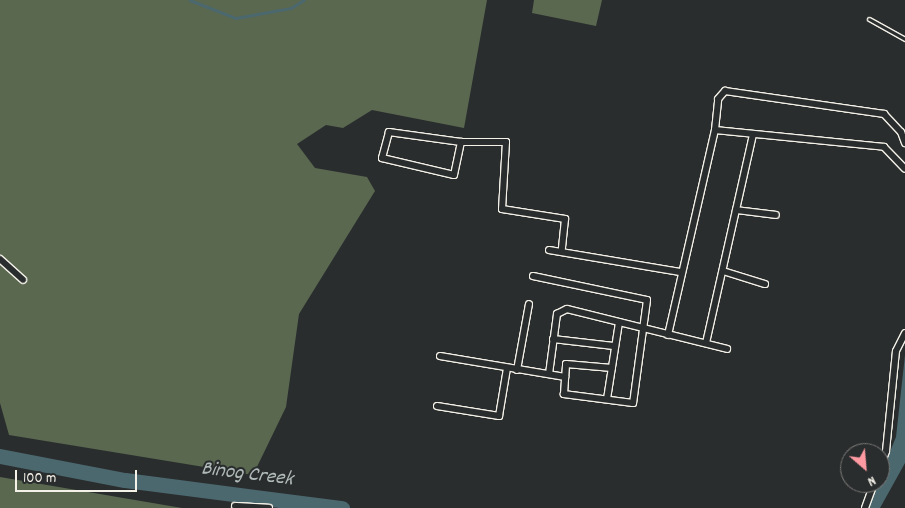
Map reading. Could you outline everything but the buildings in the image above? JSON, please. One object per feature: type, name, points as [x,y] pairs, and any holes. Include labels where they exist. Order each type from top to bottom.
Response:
[{"type":"street","points":[[668,335],[680,272],[715,130],[718,99],[725,92],[884,114],[901,132],[905,143]]},
{"type":"street","points":[[715,130],[884,147],[905,169]]},
{"type":"street","points":[[461,142],[454,174],[382,158],[389,132],[461,142],[506,142],[502,209],[565,219],[562,250]]},
{"type":"street","points":[[706,344],[753,134]]},
{"type":"street","points":[[736,210],[776,215]]},
{"type":"street","points":[[549,250],[562,250],[680,272]]},
{"type":"street","points":[[0,258],[22,280]]},
{"type":"street","points":[[722,271],[766,284]]},
{"type":"street","points":[[533,276],[647,300],[634,403],[564,394],[566,364],[612,368]]},
{"type":"street","points":[[517,370],[529,304]]},
{"type":"street","points":[[550,374],[553,339],[560,310],[567,309],[727,349]]},
{"type":"street","points":[[607,399],[619,322]]},
{"type":"street","points":[[887,443],[896,351],[905,333]]},
{"type":"street","points":[[553,339],[614,346]]},
{"type":"street","points":[[440,356],[566,377]]},
{"type":"street","points":[[437,406],[499,416],[507,368]]},
{"type":"street","points":[[865,508],[870,493]]},
{"type":"street","points":[[235,506],[269,508]]},
{"type":"lane","points":[[869,19],[905,39]]},
{"type":"green space","points":[[0,0],[487,0],[464,128],[372,110],[343,128],[326,125],[297,144],[315,168],[367,177],[375,191],[299,314],[286,407],[253,475],[9,435],[0,403]]},
{"type":"green space","points":[[534,0],[602,0],[596,26],[532,13]]},
{"type":"green space","points":[[0,477],[182,508],[0,508]]},
{"type":"water","points":[[905,355],[905,463],[890,490],[890,452],[896,437]]},
{"type":"water","points":[[873,493],[888,493],[880,508],[867,508]]},
{"type":"waterway","points":[[190,0],[236,18],[291,8],[304,0]]},
{"type":"waterway","name":"Binog Creek","points":[[0,456],[125,480],[342,508]]}]
